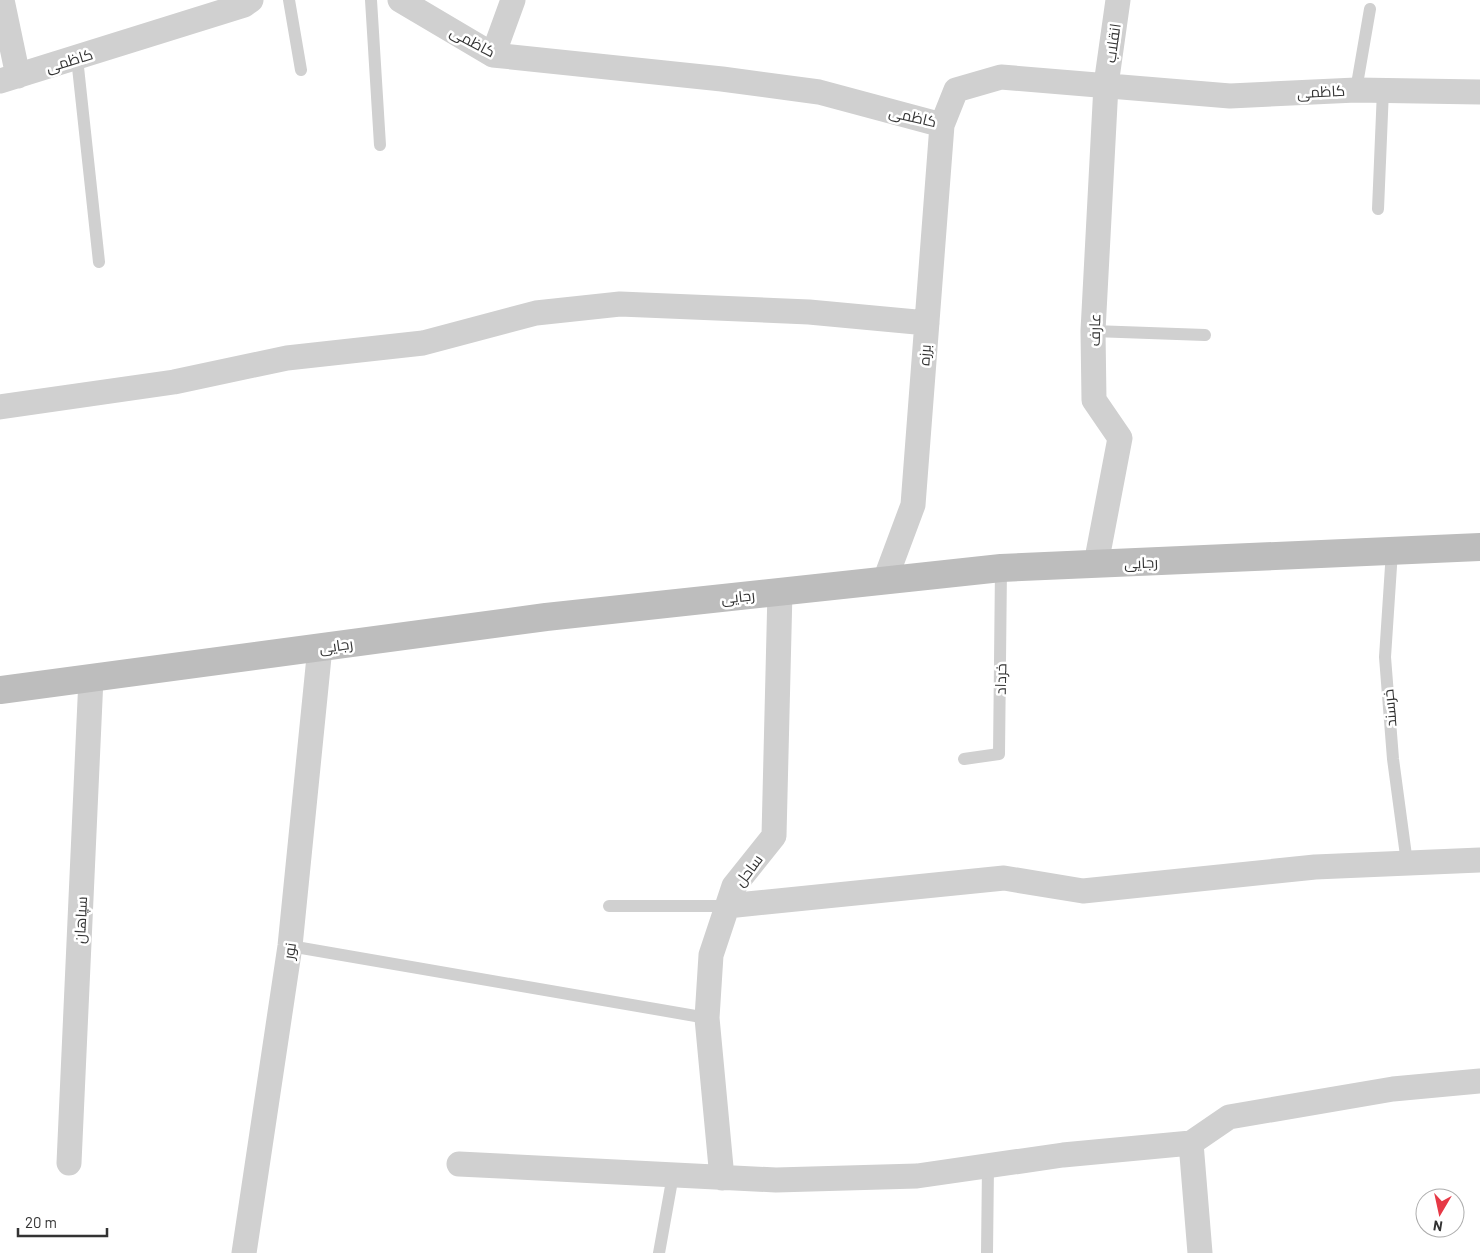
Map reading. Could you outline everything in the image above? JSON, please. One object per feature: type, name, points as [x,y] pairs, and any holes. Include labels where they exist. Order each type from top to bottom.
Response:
[{"type":"street","points":[[2,0],[9,78]]},
{"type":"street","name":"کاظمی","points":[[9,78],[244,5],[251,0]]},
{"type":"street","name":"کاظمی","points":[[400,0],[493,55],[712,78],[819,92],[942,125],[956,90],[1001,77],[1230,96],[1356,90],[1480,92]]},
{"type":"street","points":[[493,55],[513,0]]},
{"type":"street","name":"انقلاب","points":[[1106,85],[1118,0]]},
{"type":"street","name":"عارف","points":[[1096,564],[1120,438],[1094,400],[1093,332],[1106,85]]},
{"type":"street","name":"برزه","points":[[885,580],[913,505],[942,125]]},
{"type":"street","points":[[0,407],[174,382],[287,358],[423,343],[536,313],[620,304],[809,312],[927,323]]},
{"type":"street","name":"رجایی","points":[[0,690],[546,617],[1002,568],[1480,547]]},
{"type":"street","name":"ساحل","points":[[722,1178],[707,1018],[711,955],[734,886],[774,836],[780,591]]},
{"type":"street","name":"نور","points":[[244,1253],[290,946],[320,647]]},
{"type":"street","name":"سپاهان","points":[[69,1163],[92,678]]},
{"type":"street","points":[[727,906],[1004,878],[1083,891],[1316,867],[1480,860]]},
{"type":"street","points":[[459,1164],[776,1180],[916,1176],[1064,1155],[1191,1143],[1229,1117],[1393,1088],[1480,1081]]},
{"type":"street","points":[[1191,1143],[1200,1253]]},
{"type":"lane","points":[[289,0],[301,70]]},
{"type":"lane","points":[[371,0],[380,145]]},
{"type":"lane","points":[[1356,90],[1370,9]]},
{"type":"lane","points":[[77,58],[99,262]]},
{"type":"lane","points":[[1378,209],[1383,90]]},
{"type":"lane","points":[[1093,332],[1205,335]]},
{"type":"lane","name":"خرسند","points":[[1392,552],[1385,657],[1393,759],[1407,863]]},
{"type":"lane","name":"خرداد","points":[[964,759],[999,754],[1002,568]]},
{"type":"lane","points":[[609,906],[727,906]]},
{"type":"lane","points":[[290,946],[707,1018]]},
{"type":"lane","points":[[987,1253],[988,1166]]},
{"type":"lane","points":[[659,1253],[673,1175]]}]
